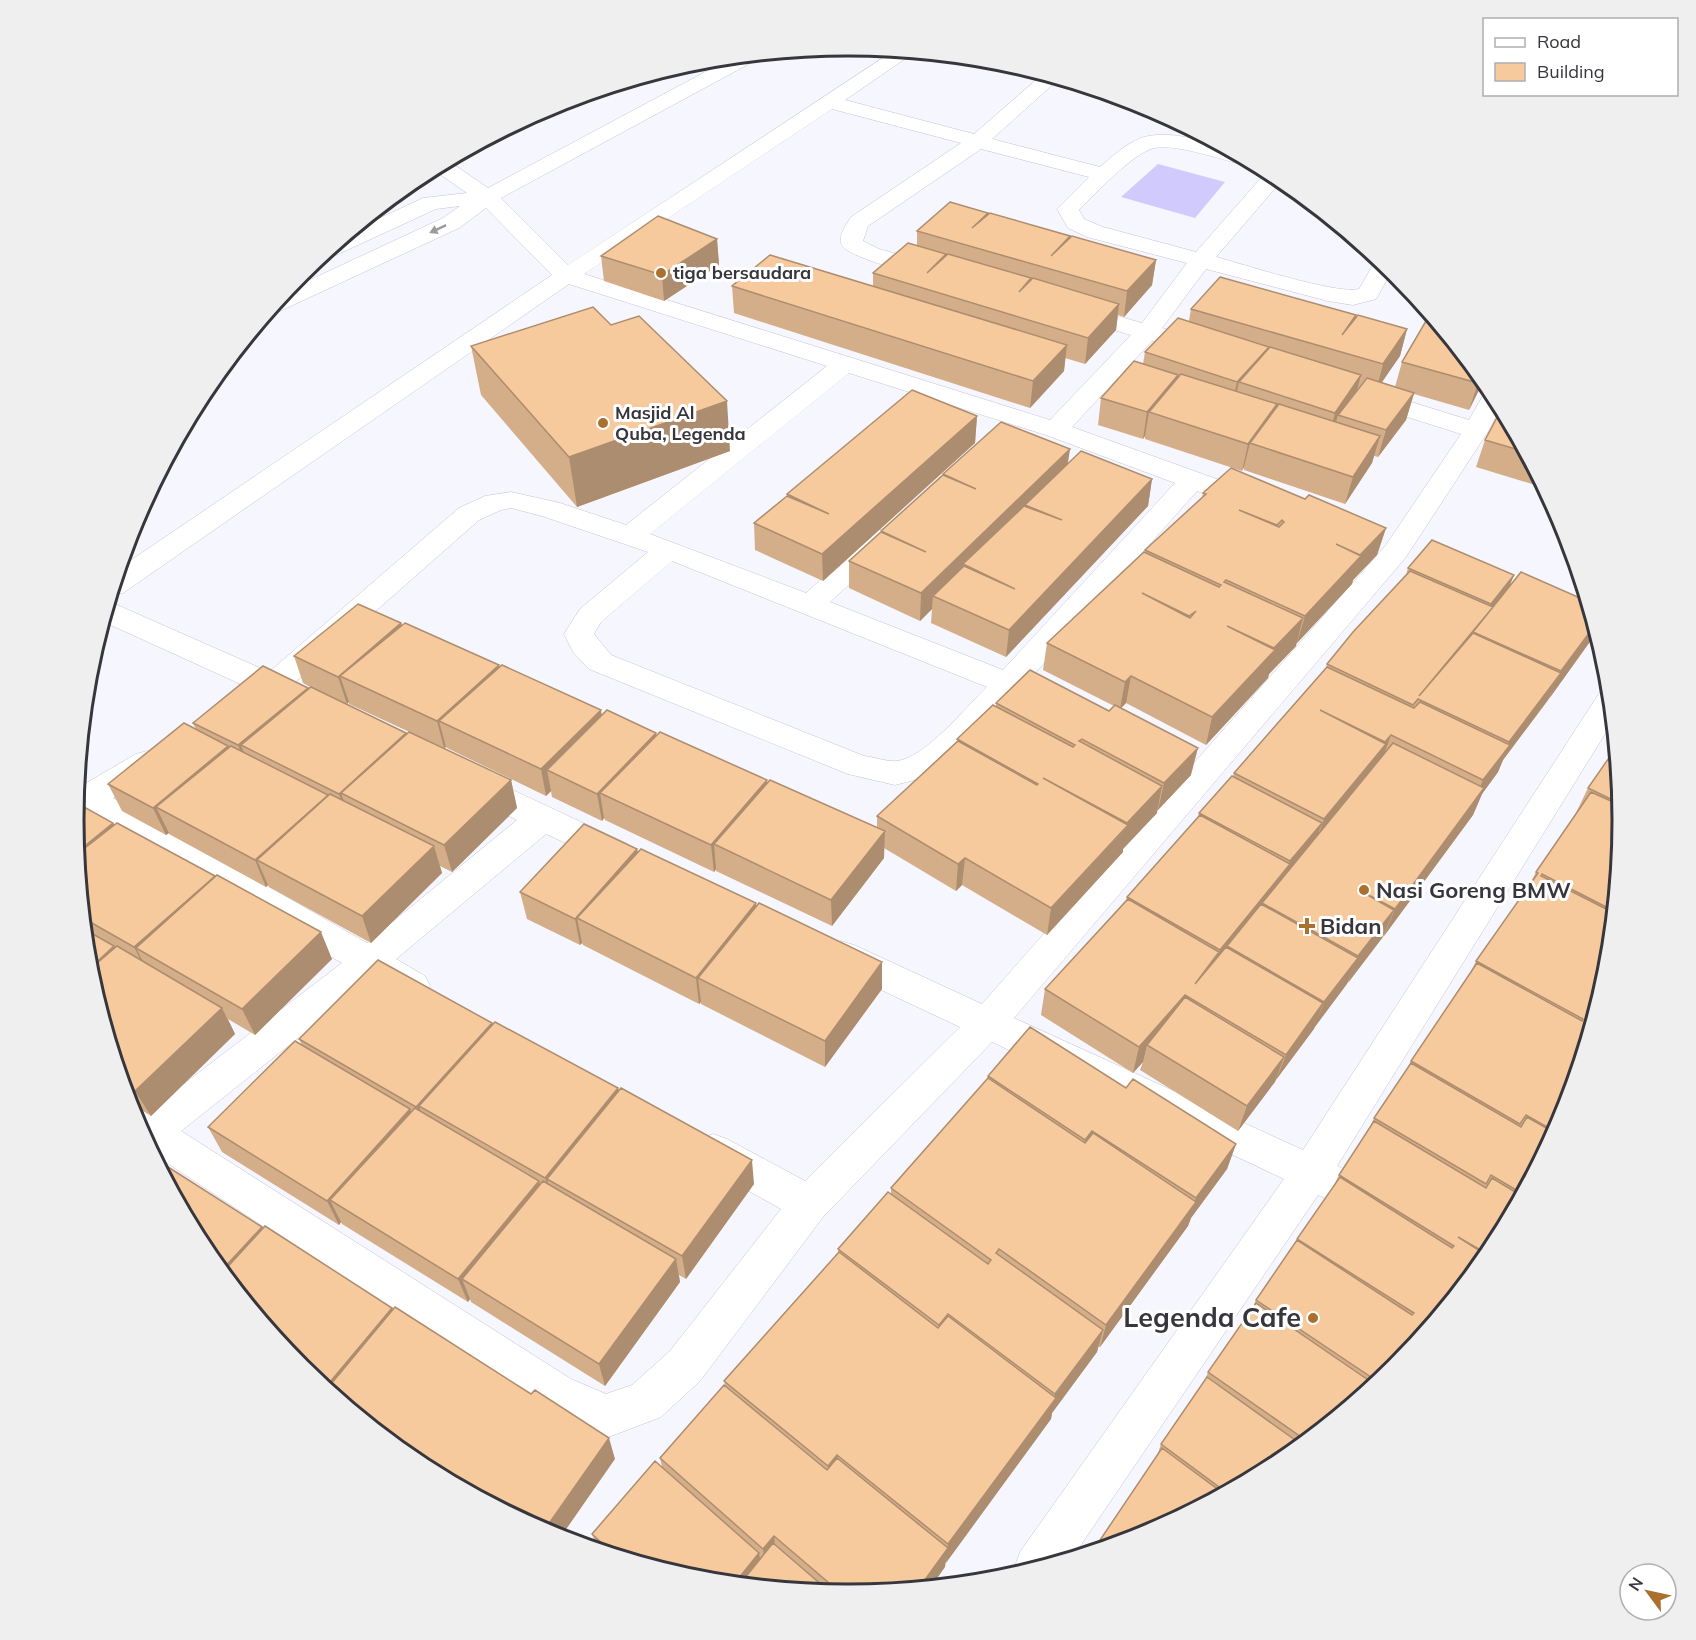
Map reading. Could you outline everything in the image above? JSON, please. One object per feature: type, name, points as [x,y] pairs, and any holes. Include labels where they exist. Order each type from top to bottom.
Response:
[{"type":"street","points":[[122,580],[566,276],[897,57]]},
{"type":"street","points":[[290,298],[451,223],[487,197],[734,64]]},
{"type":"street","points":[[952,277],[871,254],[852,244],[853,232],[859,222],[977,142],[1045,82]]},
{"type":"street","points":[[828,102],[1104,175]]},
{"type":"street","points":[[1224,155],[1155,141],[1141,146],[1104,175],[1068,209],[1076,223],[1095,232],[1353,298],[1368,294],[1381,271]]},
{"type":"street","points":[[447,169],[487,197],[566,276],[1055,430],[1271,507]]},
{"type":"street","points":[[1055,430],[1148,331],[1200,260],[1269,182]]},
{"type":"street","points":[[374,221],[431,203],[487,197]]},
{"type":"street","points":[[1056,305],[1227,354]]},
{"type":"street","points":[[630,536],[845,364]]},
{"type":"street","points":[[1340,389],[1476,430]]},
{"type":"street","points":[[152,1136],[556,1394],[606,1416],[646,1402],[685,1366],[809,1204],[988,1022],[1196,758],[1396,550],[1476,430],[1490,405]]},
{"type":"street","points":[[990,439],[1013,417]]},
{"type":"street","points":[[668,549],[590,616],[579,634],[584,645],[600,662],[859,766],[895,773],[919,768],[939,754],[1008,684],[1192,480]]},
{"type":"street","points":[[234,709],[273,685],[469,514],[495,502],[511,500],[550,509],[668,549],[1083,714]]},
{"type":"street","points":[[809,606],[904,519]]},
{"type":"street","points":[[112,614],[316,706]]},
{"type":"street","points":[[1044,1558],[1310,1174],[1604,710]]},
{"type":"street","points":[[84,800],[165,750]]},
{"type":"street","points":[[445,771],[542,819],[639,863]]},
{"type":"street","points":[[84,804],[441,1002]]},
{"type":"street","points":[[148,1126],[368,962],[542,819]]},
{"type":"street","points":[[814,943],[988,1022],[1310,1174],[1404,1215]]},
{"type":"street","points":[[683,1135],[809,1204]]},
{"type":"shaded area","points":[[1158,164],[1225,182],[1195,218],[1121,197]]},
{"type":"building","points":[[950,202],[988,213],[972,228],[990,213],[1070,236],[1051,256],[1072,236],[1156,260],[1127,291],[917,231]]},
{"type":"building","points":[[658,216],[717,239],[662,275],[601,256]]},
{"type":"building","points":[[908,243],[946,254],[927,273],[948,254],[1031,278],[1019,292],[1033,278],[1119,304],[1088,338],[873,273]]},
{"type":"building","points":[[770,255],[1067,345],[1033,381],[732,286]]},
{"type":"building","points":[[1220,277],[1356,315],[1342,335],[1358,315],[1407,329],[1383,364],[1191,309]]},
{"type":"building","points":[[593,307],[611,325],[639,316],[727,401],[569,457],[471,346]]},
{"type":"building","points":[[1178,318],[1269,347],[1237,382],[1145,352]]},
{"type":"building","points":[[1426,320],[1475,382],[1402,362]]},
{"type":"building","points":[[1270,347],[1361,375],[1335,413],[1239,382]]},
{"type":"building","points":[[1134,361],[1178,375],[1147,412],[1101,398]]},
{"type":"building","points":[[1181,374],[1277,404],[1248,444],[1149,412]]},
{"type":"building","points":[[1367,378],[1414,393],[1386,430],[1338,415]]},
{"type":"building","points":[[912,390],[977,416],[822,554],[754,523],[787,496],[829,514],[787,494]]},
{"type":"building","points":[[1279,404],[1380,436],[1353,477],[1250,443]]},
{"type":"building","points":[[1497,417],[1516,449],[1485,440]]},
{"type":"building","points":[[1001,422],[1070,449],[921,593],[849,561],[881,532],[926,552],[881,531],[943,475],[976,489],[943,474]]},
{"type":"building","points":[[1081,451],[1152,479],[1009,630],[933,596],[964,566],[1015,589],[963,564],[1024,506],[1062,520],[1025,505]]},
{"type":"building","points":[[1231,468],[1305,499],[1309,495],[1386,528],[1360,555],[1336,544],[1361,556],[1305,616],[1226,580],[1224,582],[1303,618],[1274,648],[1227,626],[1275,650],[1212,717],[1131,676],[1125,682],[1047,643],[1144,552],[1219,587],[1221,585],[1145,550],[1206,494],[1203,493]],"holes":[[[1239,510],[1277,525],[1282,520],[1284,522],[1279,527]],[[1142,593],[1189,616],[1196,611],[1190,618]]]},
{"type":"building","points":[[1432,540],[1514,575],[1491,604],[1408,568]]},
{"type":"building","points":[[1410,571],[1493,607],[1419,696],[1473,633],[1561,673],[1509,742],[1418,699],[1413,705],[1327,664],[1353,632]]},
{"type":"building","points":[[1521,572],[1579,597],[1589,633],[1561,671],[1473,632]]},
{"type":"building","points":[[358,604],[401,623],[338,677],[294,656]]},
{"type":"building","points":[[405,623],[499,665],[437,721],[340,676]]},
{"type":"building","points":[[502,665],[601,710],[541,769],[439,721]]},
{"type":"building","points":[[263,666],[308,688],[238,745],[193,723]]},
{"type":"building","points":[[1327,667],[1414,708],[1420,702],[1510,745],[1483,780],[1391,735],[1385,742],[1320,710],[1386,744],[1324,819],[1234,773]]},
{"type":"building","points":[[1030,670],[1109,711],[1115,705],[1198,748],[1164,783],[1082,739],[1079,741],[1162,786],[1127,823],[1043,778],[1128,825],[1051,908],[965,858],[958,864],[877,816],[958,741],[1037,785],[957,739],[993,705],[1073,747],[1075,745],[996,703]]},
{"type":"building","points":[[311,687],[406,733],[339,794],[241,745]]},
{"type":"building","points":[[607,710],[656,733],[597,794],[547,770]]},
{"type":"building","points":[[184,723],[228,746],[153,808],[108,784]]},
{"type":"building","points":[[409,732],[511,780],[444,845],[341,793]]},
{"type":"building","points":[[660,732],[767,780],[711,845],[600,793]]},
{"type":"building","points":[[1393,743],[1484,788],[1395,909],[1357,889],[1394,910],[1358,956],[1262,903]]},
{"type":"building","points":[[231,746],[328,795],[255,860],[156,807]]},
{"type":"building","points":[[1610,757],[1612,799],[1588,788]]},
{"type":"building","points":[[1232,776],[1322,823],[1290,861],[1199,813]]},
{"type":"building","points":[[770,780],[885,831],[831,900],[714,844]]},
{"type":"building","points":[[1591,792],[1612,801],[1611,870],[1607,908],[1542,874],[1541,876],[1607,909],[1598,969],[1586,1018],[1572,1066],[1548,1127],[1526,1115],[1520,1124],[1411,1061],[1477,963],[1582,1021],[1583,1019],[1476,961]]},
{"type":"building","points":[[330,794],[434,846],[362,916],[257,860]]},
{"type":"building","points":[[84,807],[113,823],[85,846]]},
{"type":"building","points":[[1200,815],[1290,864],[1220,950],[1127,897]]},
{"type":"building","points":[[117,823],[215,876],[134,947],[90,922],[85,848]]},
{"type":"building","points":[[584,824],[637,849],[575,919],[520,892]]},
{"type":"building","points":[[641,849],[756,903],[696,978],[577,918]]},
{"type":"building","points":[[217,875],[321,932],[242,1009],[136,948]]},
{"type":"building","points":[[1128,899],[1219,952],[1195,984],[1226,947],[1323,1003],[1286,1055],[1185,995],[1139,1047],[1045,989]]},
{"type":"building","points":[[759,903],[882,962],[825,1041],[698,978]]},
{"type":"building","points":[[1261,904],[1358,958],[1324,1002],[1227,946]]},
{"type":"building","points":[[92,934],[114,946],[97,962]]},
{"type":"building","points":[[117,946],[222,1008],[135,1091],[124,1066],[97,963]]},
{"type":"building","points":[[378,960],[492,1023],[416,1107],[299,1039]]},
{"type":"building","points":[[1185,997],[1284,1057],[1247,1106],[1147,1045]]},
{"type":"building","points":[[495,1022],[618,1088],[545,1178],[419,1106]]},
{"type":"building","points":[[1030,1027],[1126,1088],[1133,1079],[1236,1144],[1196,1198],[1092,1131],[1085,1140],[988,1076]]},
{"type":"building","points":[[295,1041],[410,1109],[327,1201],[208,1127]]},
{"type":"building","points":[[1411,1063],[1521,1127],[1527,1117],[1547,1128],[1516,1190],[1491,1175],[1486,1184],[1374,1118]]},
{"type":"building","points":[[988,1078],[1085,1143],[1093,1133],[1196,1202],[1106,1325],[999,1249],[996,1253],[1103,1330],[1055,1394],[948,1314],[939,1325],[838,1249],[888,1192],[988,1264],[991,1260],[891,1188]]},
{"type":"building","points":[[621,1088],[752,1160],[682,1256],[547,1179]]},
{"type":"building","points":[[415,1108],[539,1181],[458,1279],[330,1200]]},
{"type":"building","points":[[1374,1121],[1486,1188],[1492,1178],[1515,1192],[1480,1250],[1458,1237],[1480,1251],[1423,1324],[1371,1377],[1256,1300],[1297,1240],[1412,1315],[1414,1313],[1297,1239],[1340,1177],[1452,1248],[1454,1246],[1339,1175]]},
{"type":"building","points":[[166,1166],[262,1227],[227,1265],[212,1245]]},
{"type":"building","points":[[543,1181],[676,1259],[599,1364],[462,1279]]},
{"type":"building","points":[[265,1226],[392,1308],[330,1382],[273,1324],[228,1267]]},
{"type":"building","points":[[839,1252],[938,1328],[948,1316],[1056,1398],[948,1544],[837,1455],[828,1466],[724,1381]]},
{"type":"building","points":[[1256,1303],[1368,1380],[1300,1436],[1208,1372]]},
{"type":"building","points":[[395,1307],[531,1394],[535,1390],[609,1438],[549,1523],[510,1506],[423,1456],[383,1427],[331,1383]]},
{"type":"building","points":[[1207,1377],[1295,1440],[1220,1488],[1161,1444]]},
{"type":"building","points":[[724,1385],[827,1470],[837,1458],[948,1548],[925,1580],[830,1584],[774,1536],[763,1549],[660,1458]]},
{"type":"building","points":[[1162,1448],[1217,1489],[1186,1506],[1099,1542]]},
{"type":"building","points":[[655,1461],[759,1553],[740,1577],[650,1558],[603,1544],[592,1534]]},
{"type":"building","points":[[773,1543],[820,1583],[798,1583],[745,1578]]},
{"type":"place","name":"tiga bersaudara","points":[[661,273]]},
{"type":"place","name":"Masjid Al Quba, Legenda","points":[[603,423]]},
{"type":"place","name":"Nasi Goreng BMW","points":[[1364,890]]},
{"type":"place","name":"Bidan","points":[[1307,926]]},
{"type":"place","name":"Legenda Cafe","points":[[1313,1318]]}]
